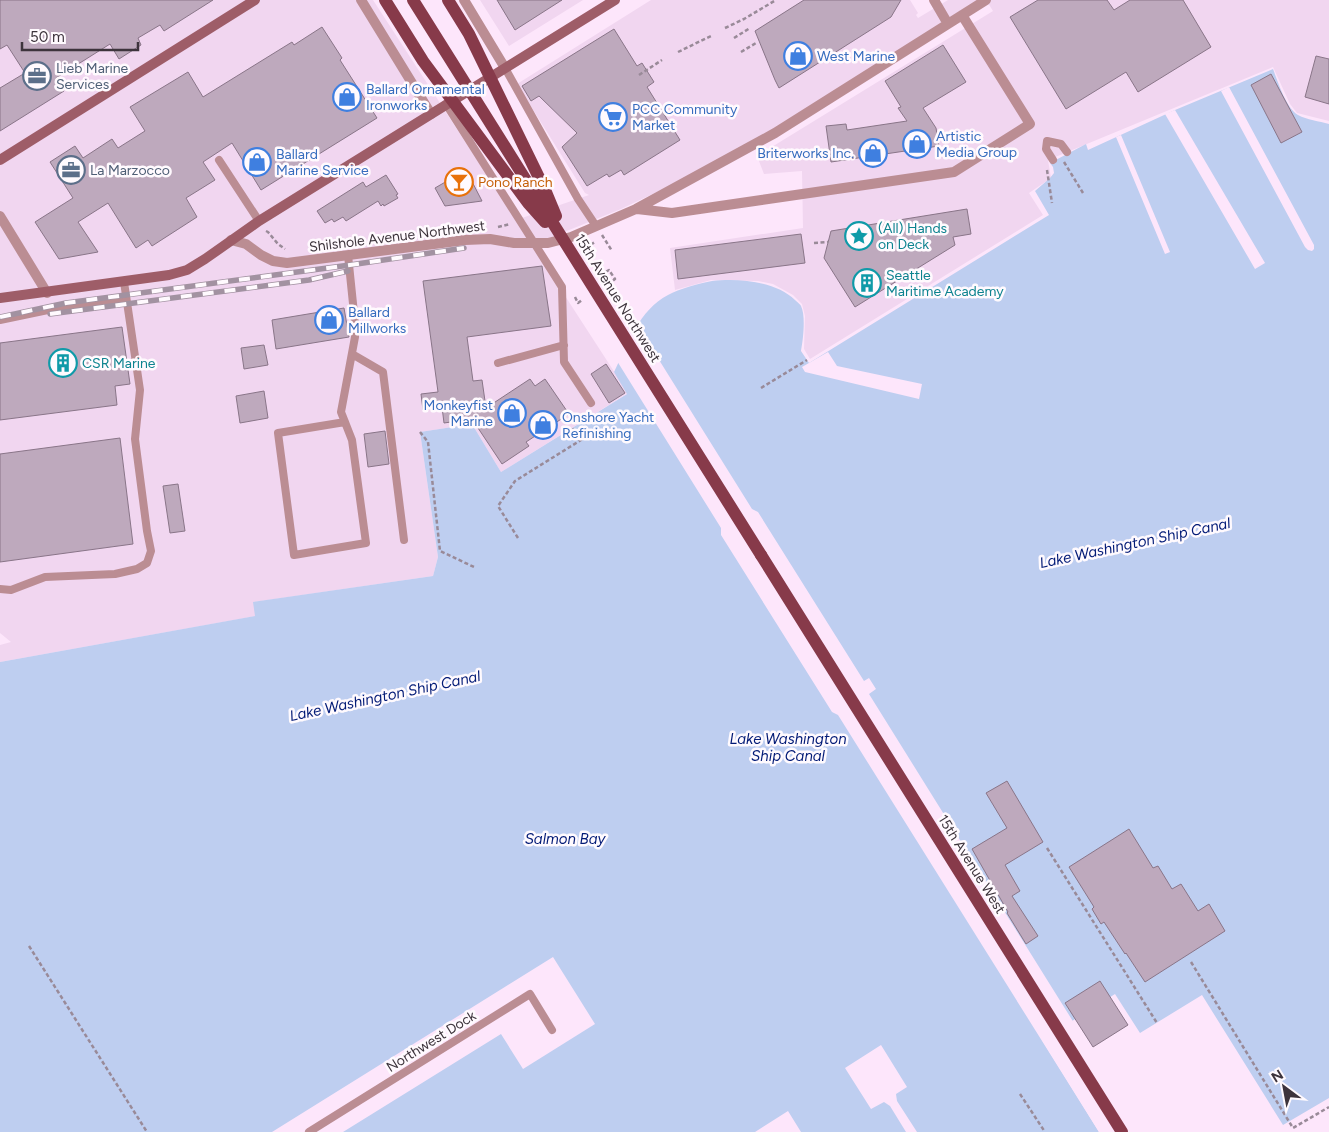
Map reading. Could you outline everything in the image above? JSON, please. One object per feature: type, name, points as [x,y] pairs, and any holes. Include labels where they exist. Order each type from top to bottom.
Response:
[{"type":"main road","points":[[385,0],[423,61],[528,203],[571,252]]},
{"type":"main road","name":"15th Avenue Northwest","points":[[413,0],[797,612]]},
{"type":"main road","points":[[448,0],[477,50],[546,192],[571,252]]},
{"type":"main road","name":"15th Avenue West","points":[[797,612],[1122,1132]]},
{"type":"street","points":[[0,160],[255,0]]},
{"type":"street","points":[[361,0],[431,114]]},
{"type":"street","name":"15th Avenue Northwest","points":[[464,0],[506,68]]},
{"type":"street","points":[[0,298],[124,282],[169,275],[187,270],[206,259],[259,221],[615,0]]},
{"type":"street","points":[[934,0],[948,24]]},
{"type":"street","points":[[636,209],[775,133],[962,15],[974,3],[986,0]]},
{"type":"street","name":"Shilshole Avenue Northwest","points":[[231,240],[246,244],[273,261],[287,263],[482,239],[514,243],[548,243],[599,229],[636,209],[672,213],[954,172],[1030,124],[962,15]]},
{"type":"street","points":[[0,216],[46,293]]},
{"type":"lane","name":"15th Avenue Northwest","points":[[506,68],[578,199],[599,229]]},
{"type":"lane","points":[[446,104],[562,287],[564,362],[591,403]]},
{"type":"lane","points":[[1050,163],[1046,149],[1047,141],[1062,144],[1067,152]]},
{"type":"lane","points":[[219,160],[259,221]]},
{"type":"lane","points":[[345,422],[278,433],[294,554],[366,543],[352,440],[345,422],[340,412],[355,337],[348,255]]},
{"type":"lane","points":[[0,589],[11,590],[44,577],[115,574],[137,569],[147,562],[151,551],[135,439],[140,390],[124,282]]},
{"type":"lane","points":[[0,320],[67,306],[126,299]]},
{"type":"lane","points":[[498,362],[564,345]]},
{"type":"lane","points":[[352,354],[383,372],[404,540]]},
{"type":"lane","name":"Northwest Dock","points":[[310,1132],[530,994],[552,1030]]},
{"type":"path","points":[[726,28],[776,0]]},
{"type":"path","points":[[734,38],[750,28]]},
{"type":"path","points":[[678,52],[711,36]]},
{"type":"path","points":[[741,52],[756,43]]},
{"type":"path","points":[[639,74],[662,60]]},
{"type":"path","points":[[1063,161],[1083,192]]},
{"type":"path","points":[[1050,163],[1052,203]]},
{"type":"path","points":[[494,228],[521,222]]},
{"type":"path","points":[[599,229],[612,251]]},
{"type":"path","points":[[268,232],[278,244],[292,252]]},
{"type":"path","points":[[814,243],[828,242]]},
{"type":"path","points":[[609,270],[615,279],[610,283]]},
{"type":"path","points":[[572,293],[578,303],[582,300]]},
{"type":"path","points":[[761,388],[806,360]]},
{"type":"path","points":[[518,538],[498,506],[515,481],[580,440],[572,428]]},
{"type":"path","points":[[420,432],[428,442],[440,551],[474,567]]},
{"type":"path","points":[[1047,848],[1157,1022]]},
{"type":"path","points":[[29,946],[147,1132]]},
{"type":"path","points":[[1191,962],[1293,1128],[1329,1107]]},
{"type":"path","points":[[1020,1094],[1045,1132]]},
{"type":"shaded area","points":[[0,0],[373,0],[516,220],[589,195],[585,193],[517,84],[651,0],[910,0],[918,13],[916,15],[918,18],[948,0],[980,0],[781,125],[680,181],[621,209],[532,245],[628,393],[501,472],[472,424],[420,432],[438,557],[433,576],[254,602],[256,616],[0,662],[0,645],[11,642],[0,633]]},
{"type":"shaded area","points":[[480,0],[583,0],[509,46]]},
{"type":"shaded area","points":[[986,0],[1329,0],[1329,121],[1297,113],[1290,104],[1273,67],[1048,160],[1051,178],[1029,193],[1043,215],[810,359],[804,349],[805,316],[802,304],[793,295],[773,284],[758,281],[711,280],[675,290],[670,248],[803,228],[802,171],[764,174],[757,156],[993,11]]},
{"type":"water","name":"Lake Washington Ship Canal","points":[[1273,69],[1283,94],[1294,112],[1305,118],[1329,124],[1329,1098],[1283,1125],[1202,995],[1140,1033],[1115,994],[1042,1040],[1099,1132],[0,1132],[0,662],[255,616],[253,602],[433,576],[438,557],[420,432],[472,424],[501,472],[627,394],[614,372],[635,329],[649,309],[668,295],[690,286],[712,281],[756,282],[778,289],[801,305],[804,322],[801,351],[809,363],[1049,215],[1035,191],[1054,173],[1050,163],[1086,144],[1088,150],[1175,110]]},
{"type":"pier","points":[[1229,87],[1314,245],[1312,251],[1305,247],[1221,91]]},
{"type":"pier","points":[[1175,110],[1265,263],[1255,269],[1165,114]]},
{"type":"pier","points":[[1121,135],[1170,252],[1165,254],[1116,137]]},
{"type":"pier","points":[[636,323],[752,509],[758,512],[864,681],[869,678],[876,689],[869,694],[1074,1023],[1045,1041],[1102,1132],[1099,1132],[838,715],[832,712],[721,535],[721,528],[617,361]]},
{"type":"pier","points":[[828,352],[837,366],[922,384],[919,399],[805,372],[802,367]]},
{"type":"pier","points":[[553,957],[595,1024],[523,1069],[501,1034],[343,1132],[272,1132]]},
{"type":"pier","points":[[881,1045],[907,1087],[896,1094],[897,1101],[917,1132],[906,1132],[890,1106],[884,1102],[871,1109],[845,1068]]},
{"type":"pier","points":[[788,1111],[801,1132],[755,1132]]},
{"type":"building","points":[[0,0],[213,0],[164,31],[160,25],[138,38],[141,45],[119,59],[110,44],[56,78],[64,91],[0,131],[0,88],[25,73],[7,45],[0,49]]},
{"type":"building","points":[[497,0],[562,0],[515,30]]},
{"type":"building","name":"West Marine","points":[[804,0],[901,0],[891,17],[779,88],[755,31]]},
{"type":"building","points":[[1038,0],[1107,0],[1114,10],[1130,0],[1183,0],[1211,47],[1138,92],[1126,72],[1066,109],[1010,17]]},
{"type":"building","points":[[322,27],[342,58],[340,60],[377,118],[261,190],[232,143],[203,162],[215,180],[186,198],[197,217],[152,246],[148,240],[136,248],[108,203],[78,222],[98,252],[59,259],[35,222],[73,198],[50,162],[75,146],[83,158],[112,139],[118,148],[145,131],[130,107],[188,72],[203,97],[292,42],[294,45]]},
{"type":"building","name":"PCC Community Market","points":[[614,29],[637,66],[642,63],[654,82],[647,87],[680,140],[624,175],[621,170],[609,177],[607,174],[587,186],[562,147],[577,133],[539,96],[531,101],[522,86]]},
{"type":"building","points":[[943,45],[966,82],[923,108],[936,128],[939,146],[831,162],[826,126],[846,124],[847,130],[907,121],[898,108],[901,107],[885,81]]},
{"type":"building","points":[[1316,56],[1329,59],[1329,104],[1305,97]]},
{"type":"building","points":[[1271,74],[1302,132],[1281,143],[1251,85]]},
{"type":"building","name":"Pono Ranch","points":[[466,170],[482,201],[445,206],[435,188]]},
{"type":"building","points":[[386,175],[398,194],[396,195],[398,198],[384,206],[383,204],[381,206],[378,201],[346,221],[343,217],[334,222],[332,219],[325,223],[317,211],[363,182],[366,187]]},
{"type":"building","name":"Seattle Maritime Academy","points":[[967,209],[971,234],[953,237],[955,245],[855,307],[824,258],[831,231]]},
{"type":"building","points":[[801,234],[805,263],[678,279],[675,250]]},
{"type":"building","points":[[542,266],[551,326],[467,337],[473,381],[482,380],[486,408],[530,379],[535,386],[545,379],[569,414],[526,442],[529,446],[502,464],[472,419],[444,423],[442,407],[423,410],[421,394],[438,392],[423,281]]},
{"type":"building","points":[[344,308],[349,337],[276,349],[272,320]]},
{"type":"building","name":"CSR Marine","points":[[122,327],[130,384],[115,386],[117,405],[0,420],[0,343]]},
{"type":"building","points":[[264,345],[268,365],[244,369],[241,348]]},
{"type":"building","points":[[606,364],[625,393],[609,403],[591,374]]},
{"type":"building","points":[[264,391],[268,418],[240,423],[236,396]]},
{"type":"building","points":[[385,431],[389,464],[368,467],[364,434]]},
{"type":"building","points":[[120,438],[133,544],[0,562],[0,454]]},
{"type":"building","points":[[178,484],[185,531],[170,533],[163,486]]},
{"type":"building","points":[[1007,781],[1043,842],[1005,865],[1020,891],[1012,896],[1038,936],[1026,944],[972,849],[1007,828],[986,793]]},
{"type":"building","points":[[1129,829],[1153,868],[1158,866],[1172,889],[1181,884],[1198,911],[1209,904],[1225,931],[1145,982],[1104,922],[1101,924],[1092,909],[1094,907],[1069,867]]},
{"type":"building","points":[[1100,981],[1128,1025],[1093,1047],[1065,1003]]},
{"type":"railway","points":[[0,317],[66,303],[464,248]]},
{"type":"railway","points":[[50,314],[309,280],[348,271]]},
{"type":"place","name":"West Marine","points":[[798,56]]},
{"type":"place","name":"Lieb Marine Services","points":[[37,76]]},
{"type":"place","name":"Ballard Ornamental Ironworks","points":[[347,97]]},
{"type":"place","name":"PCC Community Market","points":[[613,117]]},
{"type":"place","name":"Artistic Media Group","points":[[917,144]]},
{"type":"place","name":"Briterworks Inc.","points":[[873,153]]},
{"type":"place","name":"Ballard Marine Service","points":[[257,162]]},
{"type":"place","name":"La Marzocco","points":[[71,170]]},
{"type":"place","name":"Pono Ranch","points":[[459,182]]},
{"type":"place","name":"(All) Hands on Deck","points":[[859,236]]},
{"type":"place","name":"Seattle Maritime Academy","points":[[867,283]]},
{"type":"place","name":"Ballard Millworks","points":[[329,320]]},
{"type":"place","name":"CSR Marine","points":[[63,363]]},
{"type":"place","name":"Monkeyfist Marine","points":[[512,413]]},
{"type":"place","name":"Onshore Yacht Refinishing","points":[[543,425]]},
{"type":"water label","name":"Salmon Bay","points":[[565,839]]}]
